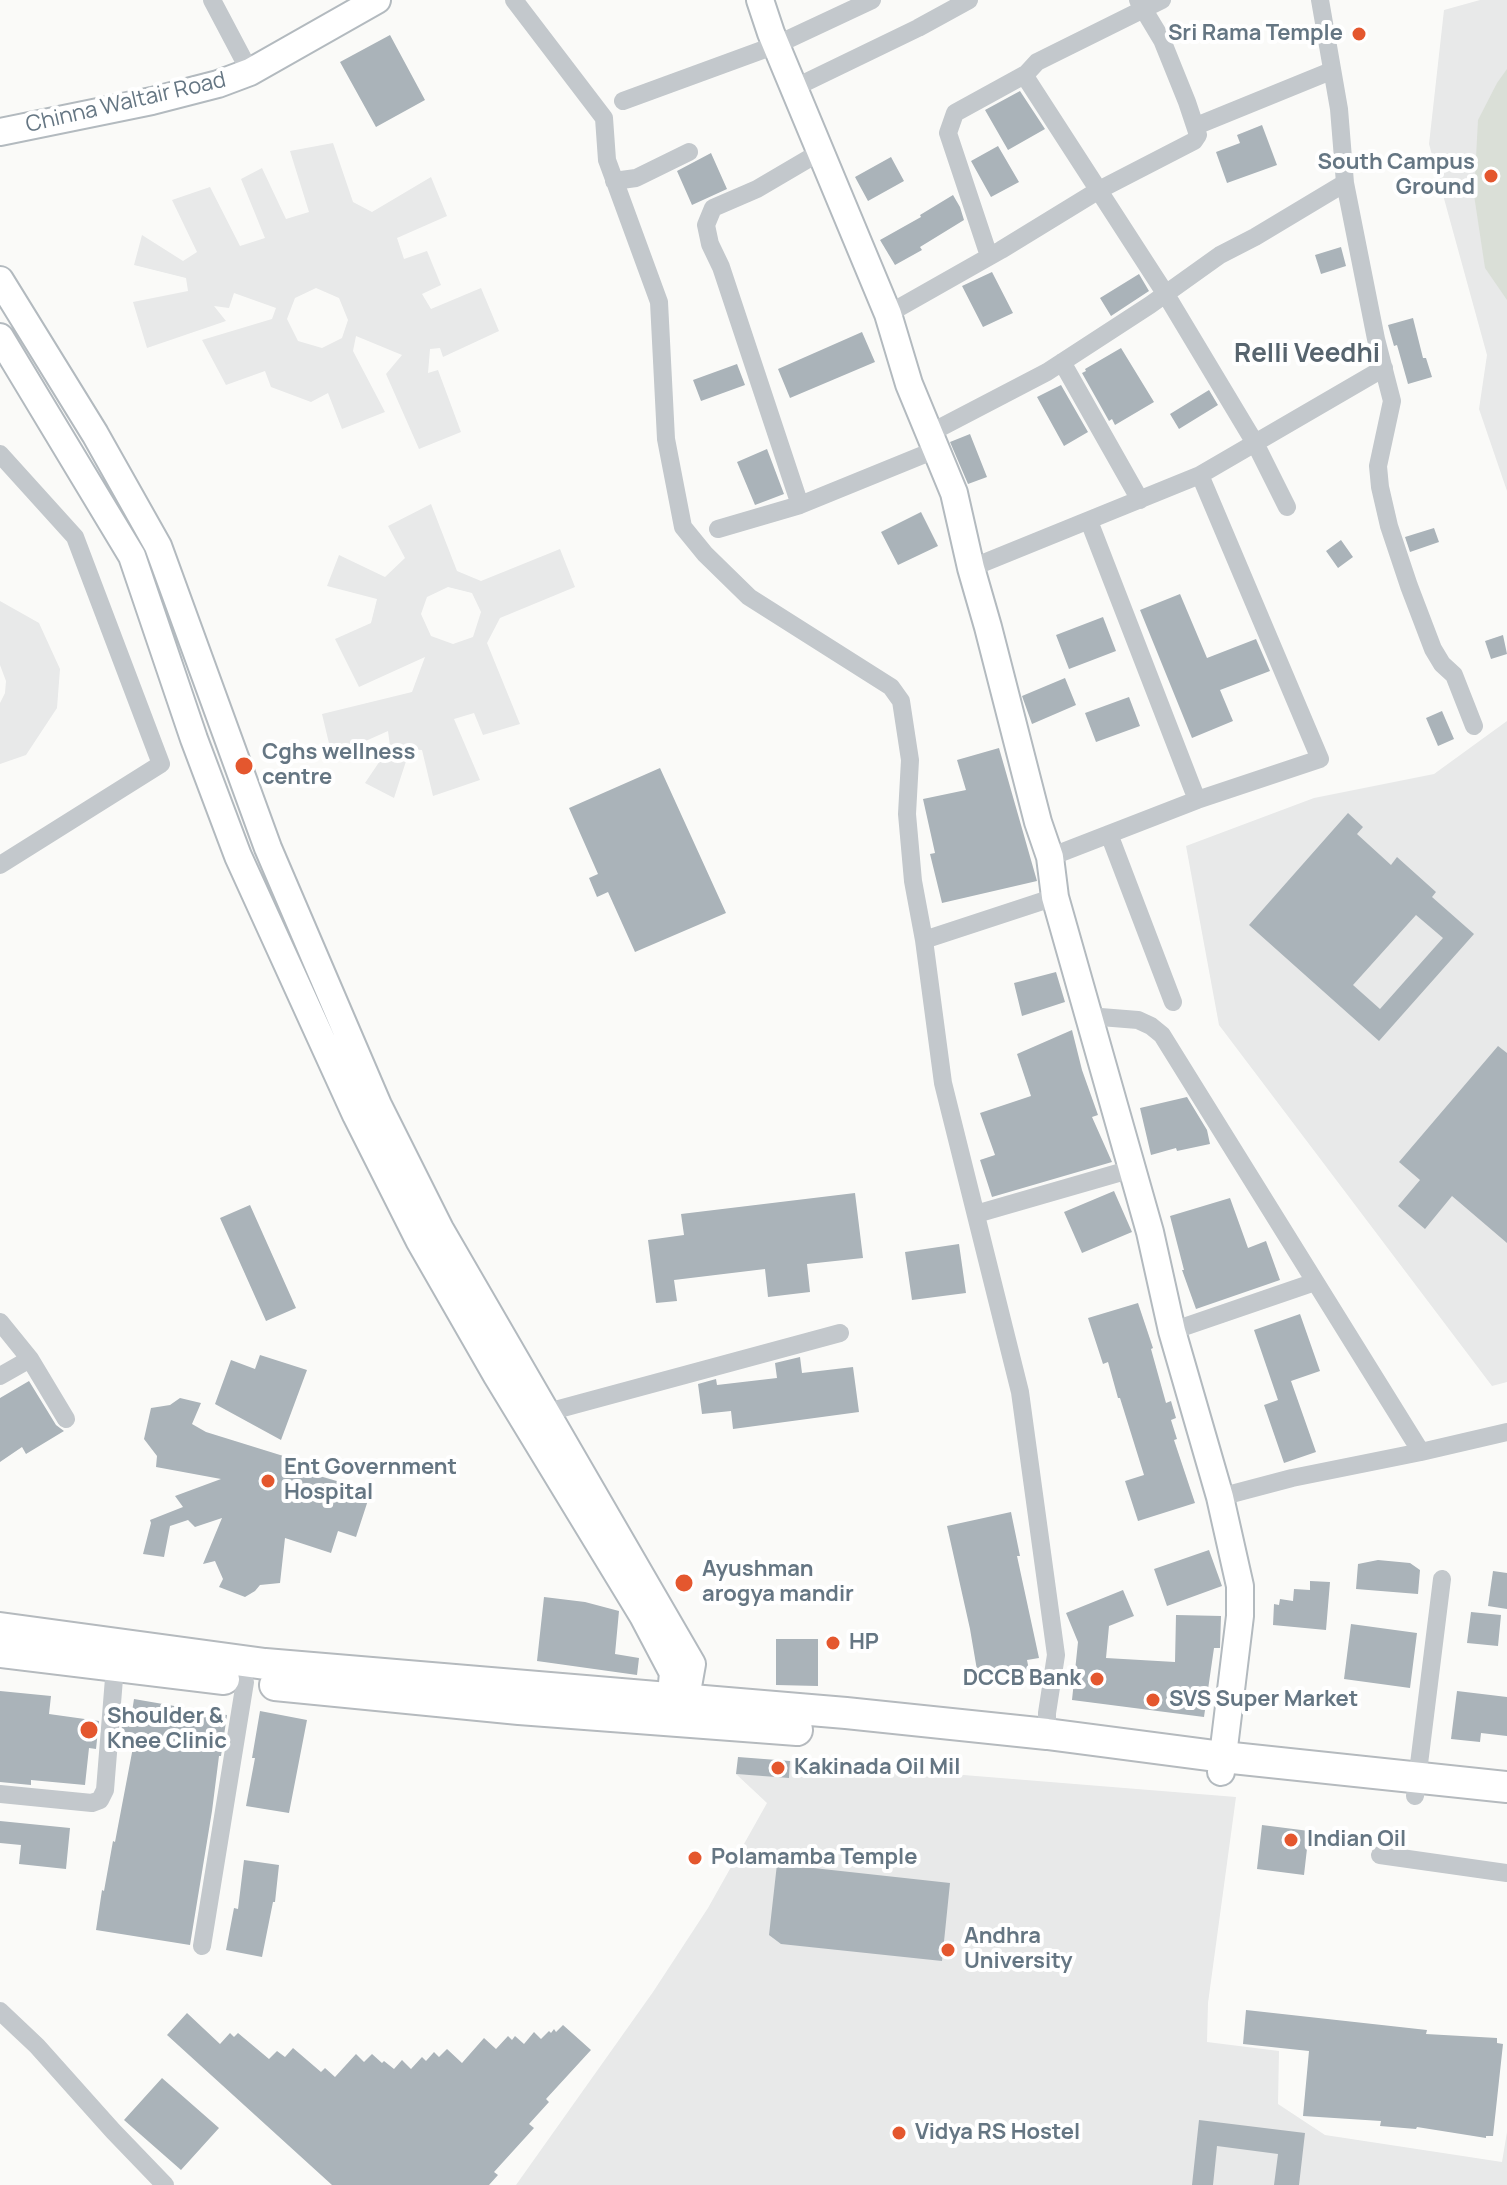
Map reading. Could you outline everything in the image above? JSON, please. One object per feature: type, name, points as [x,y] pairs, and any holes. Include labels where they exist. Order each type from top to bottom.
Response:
[{"type":"main road","points":[[0,1628],[265,1664],[676,1710],[837,1732],[1071,1755],[1222,1764],[1416,1786],[1507,1787]]},
{"type":"main road","points":[[0,1652],[400,1698],[676,1710],[846,1713],[1047,1734],[1222,1764]]},
{"type":"main road","points":[[1416,1786],[1507,1808]]},
{"type":"street","points":[[212,0],[250,72]]},
{"type":"street","name":"Chinna Waltair Road","points":[[0,132],[152,101],[218,84],[250,72],[377,0]]},
{"type":"street","points":[[514,0],[604,118],[607,160],[659,302],[666,439],[683,527],[705,554],[749,597],[891,687],[901,701],[910,760],[907,814],[913,881],[943,1083],[1020,1392],[1056,1655],[1047,1734]]},
{"type":"street","points":[[760,0],[888,314],[909,384],[954,493],[971,568],[1050,857],[1055,897],[1150,1232],[1172,1331],[1220,1497],[1240,1586],[1240,1616],[1222,1764]]},
{"type":"street","points":[[623,101],[776,45],[872,0]]},
{"type":"street","points":[[794,88],[969,0]]},
{"type":"street","points":[[989,256],[948,133],[955,113],[1026,74],[1037,62],[1141,4],[1162,0]]},
{"type":"street","points":[[1320,0],[1339,109],[1345,183],[1376,339],[1392,401],[1378,466],[1380,487],[1389,526],[1433,649],[1442,664],[1454,675],[1474,726]]},
{"type":"street","points":[[888,314],[1099,190],[1194,141],[1198,135],[1196,126],[1162,40],[1141,4]]},
{"type":"street","points":[[1196,126],[1331,71]]},
{"type":"street","points":[[1026,74],[1165,293],[1255,443],[1287,507]]},
{"type":"street","points":[[614,181],[636,178],[689,152]]},
{"type":"street","points":[[800,505],[706,225],[713,208],[757,189],[820,152]]},
{"type":"street","points":[[718,529],[800,505],[933,442],[1062,362],[1220,255],[1345,183]]},
{"type":"street","points":[[0,280],[73,396],[158,546],[268,848],[378,1105],[440,1229],[520,1366],[536,1419]]},
{"type":"street","points":[[0,337],[132,556],[194,739],[233,842],[356,1115],[419,1240],[536,1419],[629,1573],[673,1673],[676,1710]]},
{"type":"street","points":[[1062,362],[1140,500]]},
{"type":"street","points":[[971,568],[1200,475],[1384,368]]},
{"type":"street","points":[[0,454],[75,537],[161,764],[0,865]]},
{"type":"street","points":[[1050,857],[1197,800],[1320,759],[1200,475]]},
{"type":"street","points":[[1089,521],[1197,800]]},
{"type":"street","points":[[1109,834],[1173,1002]]},
{"type":"street","points":[[924,940],[1055,897]]},
{"type":"street","points":[[1088,1016],[1138,1020],[1162,1035],[1421,1452]]},
{"type":"street","points":[[976,1214],[1132,1169]]},
{"type":"street","points":[[1172,1331],[1315,1282]]},
{"type":"street","points":[[0,1322],[30,1359],[66,1419]]},
{"type":"street","points":[[536,1419],[559,1409],[840,1333]]},
{"type":"street","points":[[0,1376],[30,1359]]},
{"type":"street","points":[[1220,1497],[1292,1478],[1507,1432]]},
{"type":"street","points":[[1416,1786],[1442,1579]]},
{"type":"street","points":[[0,1794],[92,1803],[100,1800],[105,1790],[115,1666]]},
{"type":"street","points":[[202,1946],[245,1682]]},
{"type":"street","points":[[1380,1855],[1507,1873]]},
{"type":"street","points":[[0,2011],[37,2046],[165,2185]]},
{"type":"shaded area","points":[[1480,0],[1507,0],[1507,491],[1479,409],[1487,355],[1429,144],[1444,10]]},
{"type":"shaded area","name":"South Campus Ground","points":[[1507,69],[1507,300],[1485,268],[1474,195],[1478,120]]},
{"type":"shaded area","points":[[333,143],[353,202],[372,212],[431,177],[447,216],[397,238],[404,259],[427,251],[441,285],[422,294],[431,309],[481,288],[499,331],[443,357],[440,348],[430,349],[428,373],[438,370],[461,432],[419,449],[386,374],[402,355],[356,336],[353,351],[385,412],[342,429],[328,393],[311,402],[271,387],[265,371],[226,385],[202,340],[272,319],[276,308],[234,293],[229,308],[214,306],[226,321],[147,348],[133,302],[188,291],[186,278],[134,265],[142,235],[183,261],[197,252],[172,200],[210,187],[240,246],[265,238],[241,179],[262,168],[286,219],[309,212],[290,151]],"holes":[[[316,288],[339,298],[348,320],[342,338],[322,348],[298,341],[287,319],[295,298]]]},
{"type":"shaded area","points":[[431,504],[457,571],[481,581],[560,549],[575,587],[500,618],[487,643],[520,724],[483,735],[474,713],[454,719],[480,780],[433,796],[422,750],[410,749],[394,798],[365,783],[390,746],[388,731],[332,756],[322,714],[412,692],[425,657],[359,687],[335,639],[371,623],[377,599],[327,586],[339,555],[385,577],[405,558],[388,526]],"holes":[[[448,587],[472,593],[481,612],[473,637],[453,644],[431,636],[421,614],[427,597]]]},
{"type":"shaded area","points":[[0,601],[39,623],[60,669],[57,708],[26,755],[0,764],[0,703],[6,681],[0,665]]},
{"type":"shaded area","points":[[1507,721],[1507,1382],[1492,1386],[1219,1025],[1186,846],[1314,798],[1434,774]]},
{"type":"shaded area","name":"Andhra University","points":[[790,1761],[1236,1797],[1208,2003],[1207,2042],[1279,2051],[1278,2104],[1325,2135],[1502,2162],[1507,2132],[1507,2185],[516,2185],[653,1992],[708,1908],[767,1803],[736,1774],[789,1777]]},
{"type":"building","points":[[390,35],[425,100],[376,127],[340,62]]},
{"type":"building","points":[[1020,91],[1045,129],[1008,150],[985,110]]},
{"type":"building","points":[[1262,125],[1277,165],[1227,183],[1216,152],[1240,143],[1237,135]]},
{"type":"building","points":[[998,146],[1019,182],[991,197],[971,161]]},
{"type":"building","points":[[711,153],[727,189],[692,205],[677,171]]},
{"type":"building","points":[[891,157],[904,181],[868,201],[855,177]]},
{"type":"building","points":[[953,195],[964,220],[895,265],[880,240]]},
{"type":"building","points":[[1341,247],[1346,266],[1321,274],[1315,255]]},
{"type":"building","points":[[992,272],[1013,313],[983,327],[962,286]]},
{"type":"building","points":[[1139,274],[1149,291],[1111,316],[1100,298]]},
{"type":"building","points":[[1413,318],[1423,358],[1426,358],[1432,377],[1408,384],[1388,325]]},
{"type":"building","points":[[862,332],[875,362],[790,398],[778,369]]},
{"type":"building","points":[[1121,348],[1154,402],[1115,425],[1112,419],[1109,421],[1082,373]]},
{"type":"building","points":[[737,364],[745,385],[701,401],[693,380]]},
{"type":"building","points":[[1061,385],[1088,432],[1064,446],[1037,397]]},
{"type":"building","points":[[1209,390],[1218,405],[1179,429],[1170,414]]},
{"type":"building","points":[[970,434],[987,477],[968,484],[950,442]]},
{"type":"building","points":[[767,449],[784,494],[755,505],[737,462]]},
{"type":"building","points":[[921,512],[938,546],[898,565],[881,532]]},
{"type":"building","points":[[1434,528],[1439,542],[1410,552],[1405,537]]},
{"type":"building","points":[[1341,540],[1353,557],[1338,568],[1326,551]]},
{"type":"building","points":[[1180,594],[1207,658],[1256,639],[1270,671],[1220,690],[1233,721],[1192,738],[1140,610]]},
{"type":"building","points":[[1103,617],[1116,651],[1069,669],[1056,635]]},
{"type":"building","points":[[1503,635],[1507,654],[1491,659],[1485,641]]},
{"type":"building","points":[[1065,678],[1076,705],[1032,724],[1022,696]]},
{"type":"building","points":[[1129,697],[1140,726],[1096,742],[1085,713]]},
{"type":"building","points":[[1442,711],[1454,739],[1438,746],[1426,718]]},
{"type":"building","points":[[999,748],[1037,881],[942,903],[930,854],[935,853],[923,799],[966,790],[957,760]]},
{"type":"building","points":[[660,768],[726,913],[635,952],[608,892],[597,897],[589,878],[598,874],[569,808]]},
{"type":"building","points":[[1348,813],[1363,827],[1357,834],[1391,865],[1397,857],[1436,892],[1432,897],[1474,934],[1379,1041],[1249,925]],"holes":[[[1416,915],[1443,938],[1380,1009],[1353,985]]]},
{"type":"building","points":[[1056,972],[1065,1002],[1022,1016],[1014,983]]},
{"type":"building","points":[[1072,1030],[1098,1115],[1092,1117],[1112,1162],[992,1197],[980,1160],[995,1155],[980,1113],[1031,1096],[1017,1054]]},
{"type":"building","points":[[1498,1046],[1507,1053],[1507,1243],[1452,1196],[1425,1229],[1398,1206],[1420,1180],[1399,1162]]},
{"type":"building","points":[[1187,1097],[1207,1130],[1210,1144],[1151,1155],[1140,1108]]},
{"type":"building","points":[[1114,1191],[1132,1232],[1082,1253],[1064,1212]]},
{"type":"building","points":[[855,1193],[863,1258],[807,1264],[810,1292],[768,1297],[765,1269],[674,1280],[677,1301],[656,1303],[648,1240],[684,1235],[681,1214]]},
{"type":"building","points":[[1230,1198],[1248,1248],[1266,1241],[1280,1280],[1196,1309],[1182,1270],[1170,1216]]},
{"type":"building","points":[[250,1205],[296,1308],[266,1321],[220,1218]]},
{"type":"building","points":[[959,1244],[966,1293],[912,1300],[905,1252]]},
{"type":"building","points":[[1138,1303],[1166,1403],[1171,1401],[1176,1418],[1171,1420],[1177,1439],[1174,1440],[1195,1503],[1138,1521],[1125,1481],[1144,1475],[1108,1362],[1103,1364],[1088,1318]]},
{"type":"building","points":[[1300,1314],[1320,1371],[1291,1381],[1316,1452],[1284,1463],[1264,1405],[1278,1400],[1254,1330]]},
{"type":"building","points":[[260,1355],[307,1370],[281,1440],[215,1404],[231,1360],[255,1369]]},
{"type":"building","points":[[800,1357],[802,1373],[853,1367],[859,1412],[733,1429],[731,1411],[702,1414],[698,1384],[716,1379],[717,1385],[777,1378],[775,1363]]},
{"type":"building","points":[[29,1381],[56,1425],[64,1431],[26,1454],[22,1447],[0,1462],[0,1398]]},
{"type":"building","name":"Ent Government Hospital","points":[[180,1398],[201,1403],[192,1424],[206,1432],[293,1459],[299,1470],[371,1491],[356,1537],[338,1531],[331,1553],[285,1538],[280,1583],[260,1585],[245,1597],[219,1587],[223,1579],[215,1561],[203,1564],[222,1518],[195,1527],[188,1520],[170,1526],[164,1557],[143,1554],[150,1520],[183,1507],[175,1496],[221,1479],[156,1467],[157,1456],[144,1439],[151,1408],[170,1405]]},
{"type":"building","points":[[1011,1512],[1039,1658],[1027,1660],[1029,1670],[988,1678],[986,1668],[977,1670],[947,1526]]},
{"type":"building","points":[[1209,1550],[1222,1586],[1167,1606],[1154,1569]]},
{"type":"building","points":[[1378,1560],[1410,1563],[1420,1570],[1418,1594],[1356,1589],[1358,1564]]},
{"type":"building","points":[[1493,1571],[1507,1573],[1507,1609],[1488,1606]]},
{"type":"building","points":[[1310,1581],[1330,1582],[1326,1630],[1273,1625],[1274,1604],[1279,1605],[1280,1599],[1293,1601],[1294,1589],[1310,1590]]},
{"type":"building","points":[[1123,1590],[1134,1616],[1109,1626],[1106,1658],[1175,1662],[1176,1615],[1221,1616],[1220,1648],[1214,1648],[1204,1717],[1072,1700],[1078,1642],[1066,1613]]},
{"type":"building","points":[[544,1597],[585,1602],[619,1611],[615,1654],[639,1658],[637,1675],[537,1661]]},
{"type":"building","points":[[1471,1612],[1501,1615],[1498,1646],[1467,1643]]},
{"type":"building","points":[[1351,1624],[1417,1633],[1410,1688],[1344,1679]]},
{"type":"building","points":[[776,1639],[818,1639],[818,1686],[776,1685]]},
{"type":"building","points":[[0,1691],[51,1696],[49,1714],[99,1721],[96,1749],[89,1748],[85,1785],[31,1780],[31,1785],[0,1782]]},
{"type":"building","points":[[1457,1691],[1507,1697],[1507,1736],[1481,1733],[1480,1742],[1451,1739]]},
{"type":"building","points":[[134,1699],[227,1715],[190,1945],[96,1930],[134,1742],[121,1739],[122,1724],[130,1725]]},
{"type":"building","points":[[260,1711],[307,1720],[289,1813],[246,1806]]},
{"type":"building","points":[[738,1757],[790,1761],[789,1778],[736,1774]]},
{"type":"building","points":[[0,1821],[70,1828],[66,1869],[19,1864],[21,1845],[0,1843]]},
{"type":"building","points":[[1262,1825],[1309,1831],[1304,1875],[1257,1869]]},
{"type":"building","points":[[244,1860],[279,1865],[275,1902],[262,1957],[226,1950],[234,1908],[238,1909]]},
{"type":"building","points":[[777,1864],[950,1883],[942,1961],[781,1944],[769,1935]]},
{"type":"building","points":[[1246,2010],[1427,2030],[1426,2034],[1497,2038],[1497,2043],[1503,2044],[1493,2136],[1486,2138],[1417,2127],[1380,2126],[1381,2121],[1303,2116],[1309,2051],[1243,2044]]},
{"type":"building","points":[[187,2013],[220,2044],[230,2033],[234,2037],[238,2033],[269,2059],[277,2051],[285,2057],[293,2048],[321,2072],[325,2068],[335,2077],[356,2054],[364,2062],[372,2054],[394,2069],[402,2060],[411,2069],[422,2057],[426,2061],[434,2052],[439,2057],[447,2049],[462,2063],[484,2038],[496,2049],[508,2036],[512,2040],[515,2036],[524,2044],[534,2032],[541,2039],[549,2031],[551,2033],[554,2029],[556,2032],[563,2025],[591,2050],[546,2099],[549,2102],[529,2124],[534,2128],[494,2172],[498,2175],[489,2185],[332,2185],[167,2035]]},
{"type":"building","points":[[162,2078],[219,2128],[181,2170],[124,2120]]},
{"type":"building","points":[[1199,2120],[1305,2133],[1299,2185],[1274,2185],[1278,2154],[1217,2146],[1213,2185],[1192,2185]]},
{"type":"place","name":"Sri Rama Temple","points":[[1359,34]]},
{"type":"place","name":"South Campus Ground","points":[[1491,176]]},
{"type":"place","name":"Cghs wellness centre","points":[[244,766]]},
{"type":"place","name":"Ent Government Hospital","points":[[268,1481]]},
{"type":"place","name":"Ayushman arogya mandir","points":[[684,1583]]},
{"type":"place","name":"HP","points":[[833,1643]]},
{"type":"place","name":"DCCB Bank","points":[[1097,1679]]},
{"type":"place","name":"SVS Super Market","points":[[1153,1700]]},
{"type":"place","name":"Shoulder & Knee Clinic","points":[[89,1730]]},
{"type":"place","name":"Kakinada Oil Mil","points":[[778,1768]]},
{"type":"place","name":"Indian Oil","points":[[1291,1840]]},
{"type":"place","name":"Polamamba Temple","points":[[695,1858]]},
{"type":"place","name":"Andhra University","points":[[948,1950]]},
{"type":"place","name":"Vidya RS Hostel","points":[[899,2133]]},
{"type":"district","name":"Relli Veedhi","points":[[1307,355]]}]
